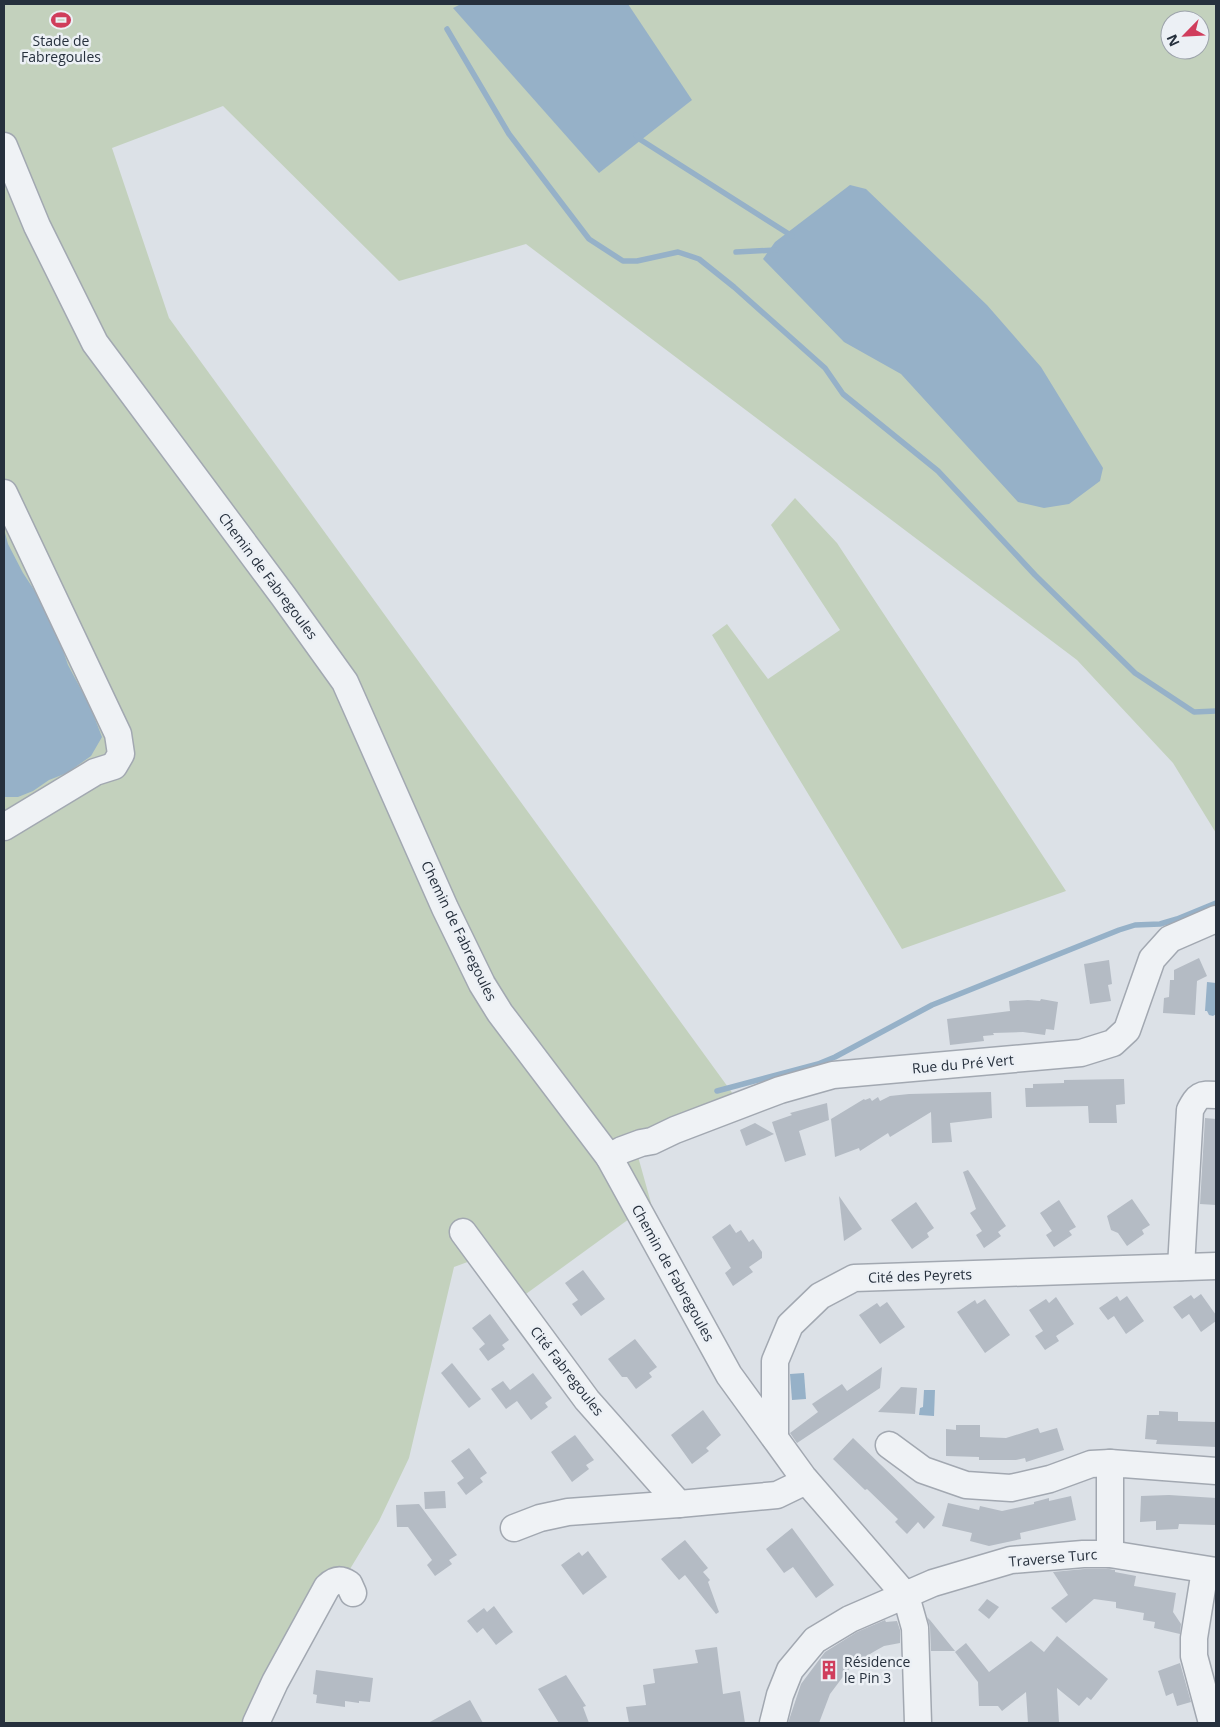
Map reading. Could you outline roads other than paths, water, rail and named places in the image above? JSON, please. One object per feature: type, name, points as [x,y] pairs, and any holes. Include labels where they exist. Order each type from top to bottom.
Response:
[{"type":"street","name":"Chemin de Fabregoules","points":[[5,150],[37,226],[95,343],[345,682],[446,908],[482,984],[500,1013],[614,1167],[729,1375],[806,1481],[906,1596],[915,1628],[918,1723]]},
{"type":"street","points":[[4,493],[118,734],[121,754],[114,766],[95,772],[4,827]]},
{"type":"street","name":"Rue du Pré Vert","points":[[614,1167],[622,1150],[652,1141],[675,1130],[780,1090],[833,1075],[1081,1053],[1113,1043],[1127,1030],[1152,959],[1170,939],[1216,920]]},
{"type":"street","points":[[1181,1267],[1190,1110],[1196,1099],[1203,1095],[1216,1095]]},
{"type":"street","name":"Cité Fabregoules","points":[[463,1232],[587,1400],[679,1504]]},
{"type":"street","name":"Cité des Peyrets","points":[[775,1438],[775,1361],[790,1325],[820,1296],[854,1278],[1216,1266]]},
{"type":"street","points":[[889,1445],[923,1470],[966,1485],[1011,1488],[1050,1479],[1091,1464],[1110,1463],[1216,1471]]},
{"type":"street","points":[[1110,1463],[1110,1554]]},
{"type":"street","points":[[514,1528],[540,1518],[568,1512],[777,1495],[806,1481]]},
{"type":"street","name":"Traverse Turc","points":[[773,1723],[780,1695],[790,1670],[815,1640],[850,1619],[933,1583],[1011,1560],[1083,1554],[1110,1554],[1211,1570],[1194,1638],[1194,1656],[1212,1723]]},
{"type":"street","points":[[256,1723],[275,1682],[327,1587],[332,1582],[339,1580],[349,1584],[353,1593]]},
{"type":"water","points":[[461,4],[628,4],[692,100],[599,173],[453,8]]},
{"type":"water","points":[[850,185],[866,189],[987,305],[1041,367],[1103,468],[1100,481],[1069,504],[1044,508],[1018,502],[901,374],[844,342],[763,259],[775,242]]},
{"type":"water","points":[[4,529],[8,544],[23,573],[52,617],[68,665],[90,706],[102,737],[91,756],[67,773],[49,780],[33,791],[18,797],[4,797]]},
{"type":"water","points":[[1207,982],[1216,983],[1216,1014],[1213,1016],[1205,1011]]},
{"type":"water","points":[[804,1373],[806,1399],[792,1400],[790,1374]]},
{"type":"water","points":[[924,1390],[935,1390],[934,1416],[919,1415],[920,1408],[923,1407]]},
{"type":"waterway","points":[[447,29],[509,134],[589,239],[623,261],[637,261],[678,252],[699,259],[734,287],[825,368],[843,394],[938,471],[1035,575],[1135,673],[1194,712],[1216,711]]},
{"type":"waterway","points":[[636,135],[792,236]]},
{"type":"waterway","points":[[736,252],[776,250]]},
{"type":"waterway","points":[[717,1091],[818,1064],[835,1057],[932,1005],[1119,930],[1135,925],[1160,924],[1216,903]]},
{"type":"place","name":"Stade de Fabregoules","points":[[61,20]]},
{"type":"place","name":"Résidence le Pin 3","points":[[829,1670]]}]
